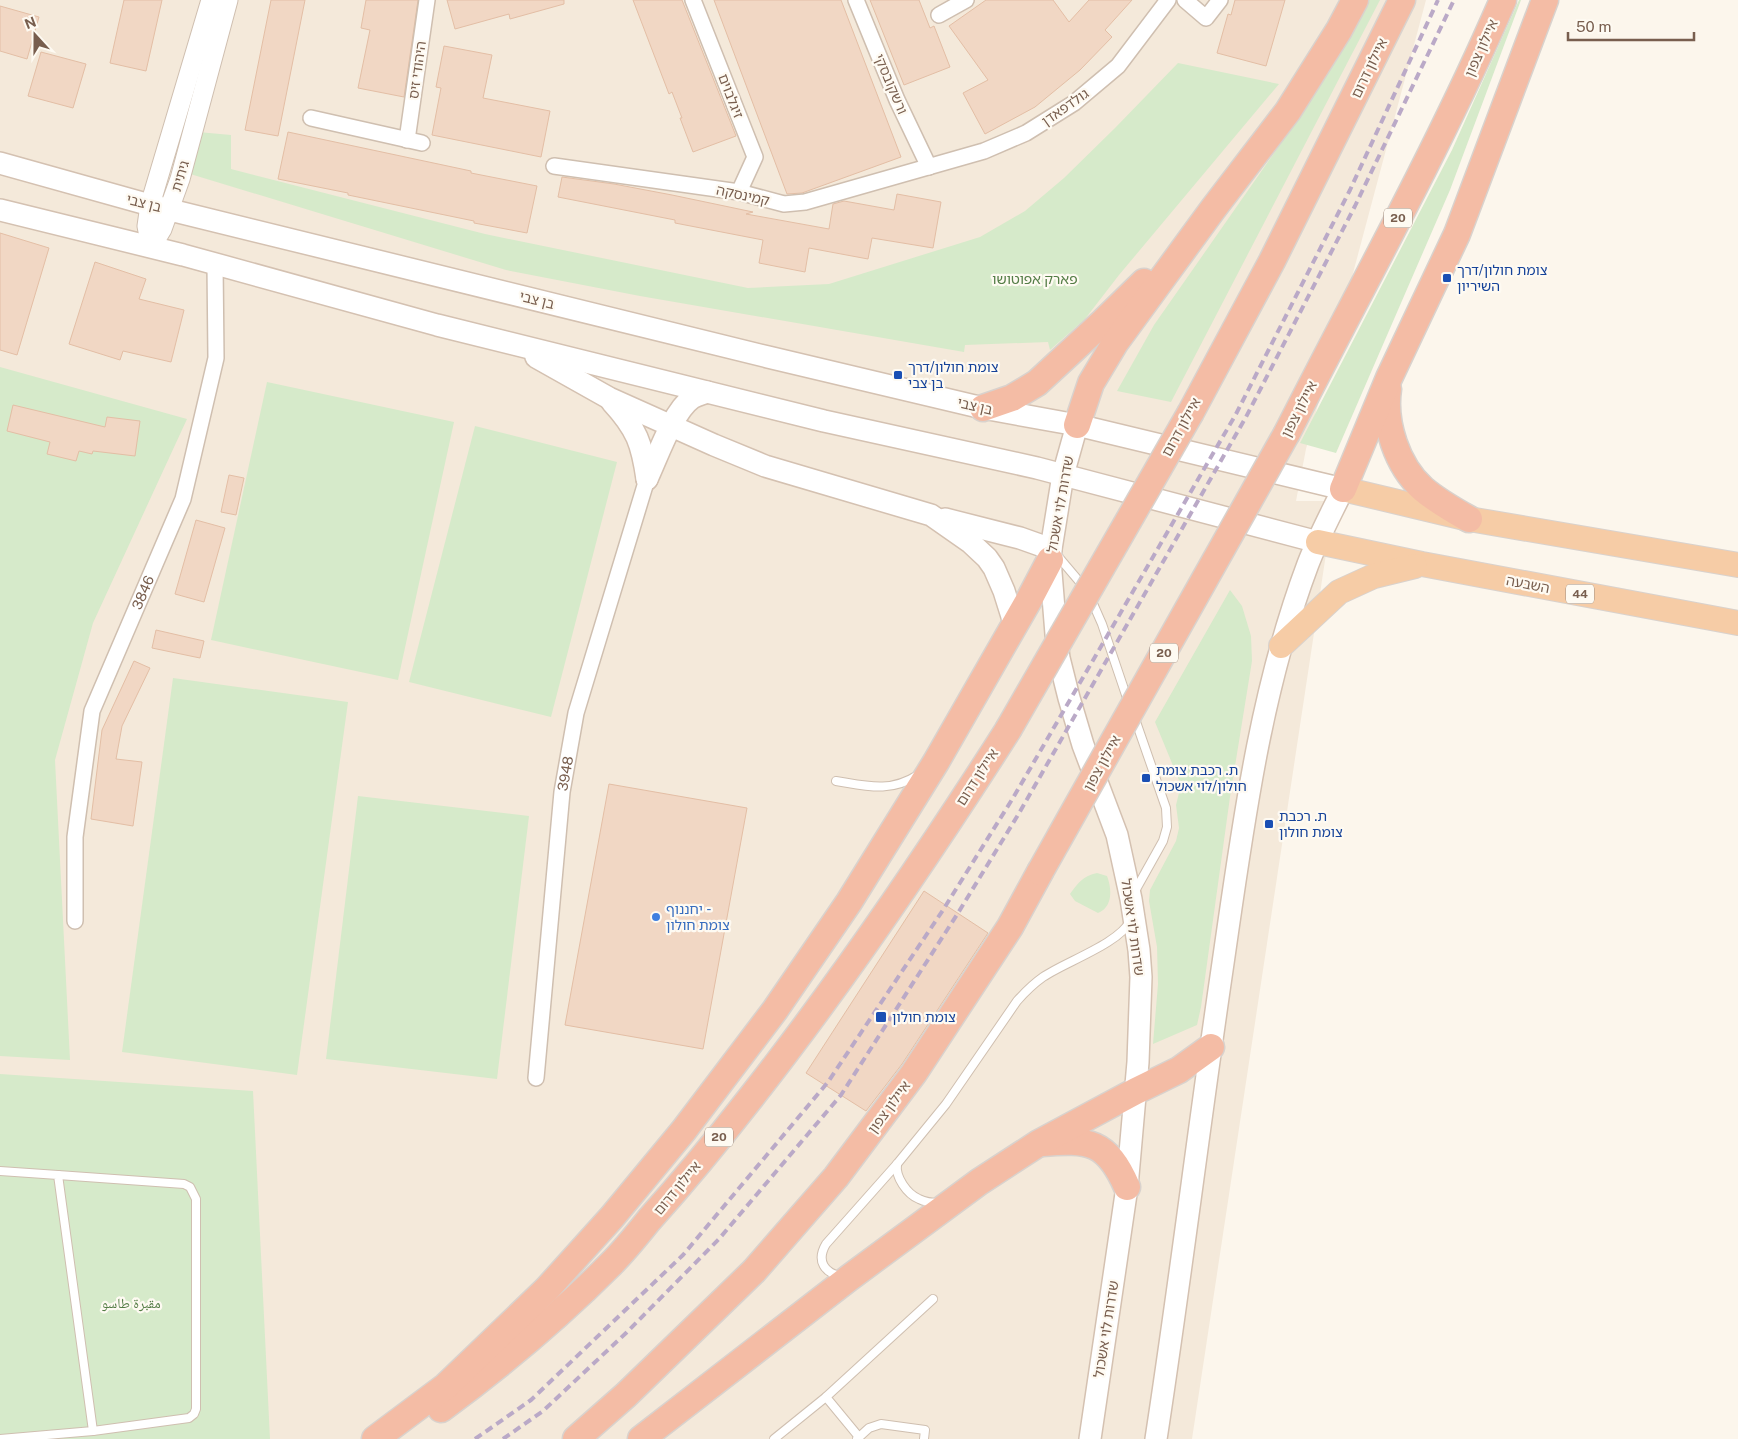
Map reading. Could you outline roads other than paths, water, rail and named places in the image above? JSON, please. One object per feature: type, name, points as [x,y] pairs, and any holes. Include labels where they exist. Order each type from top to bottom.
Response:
[{"type":"highway","points":[[1077,425],[1091,384],[1114,344],[1212,208],[1288,111],[1339,30],[1355,0]]},
{"type":"highway","name":"איילון דרום","points":[[399,1439],[477,1383],[547,1323],[612,1263],[685,1180],[792,1045],[832,991],[1008,730],[1190,412],[1272,261],[1402,0]]},
{"type":"highway","name":"איילון צפון","points":[[576,1439],[754,1271],[836,1177],[914,1073],[1010,927],[1287,433],[1418,179],[1478,58],[1503,0]]},
{"type":"highway","points":[[1545,0],[1457,234],[1389,378],[1343,489],[1469,519],[1738,565]]},
{"type":"highway","points":[[983,408],[1012,398],[1037,383],[1157,269],[1212,208]]},
{"type":"highway","points":[[1389,378],[1387,397],[1390,426],[1402,463],[1413,480],[1423,490],[1469,519]]},
{"type":"highway","name":"השבעה","points":[[1318,542],[1422,564],[1738,623]]},
{"type":"highway","points":[[375,1439],[446,1386],[547,1289],[612,1217],[684,1130],[775,1010],[849,902],[936,762],[1014,626],[1051,554]]},
{"type":"highway","points":[[1281,646],[1326,602],[1349,586],[1374,576],[1422,564]]},
{"type":"highway","points":[[641,1439],[850,1278],[952,1201],[998,1169],[1039,1143],[1136,1090],[1179,1070],[1211,1047]]},
{"type":"highway","points":[[1039,1143],[1080,1142],[1100,1148],[1109,1154],[1127,1187]]},
{"type":"main road","name":"בן צבי","points":[[0,163],[159,207],[768,357],[983,408],[1077,425],[1343,489]]},
{"type":"main road","points":[[0,210],[151,246],[512,344],[824,421],[1063,475]]},
{"type":"main road","points":[[512,344],[609,398],[714,446],[765,466],[930,515],[1020,538],[1051,554]]},
{"type":"main road","points":[[648,480],[672,426],[685,405],[692,398],[707,392]]},
{"type":"main road","points":[[609,398],[628,419],[636,433],[644,455],[648,480]]},
{"type":"main road","name":"שדרות לוי אשכול","points":[[1077,425],[1063,475],[1051,554],[1056,634],[1063,676],[1083,745],[1117,835],[1132,905],[1141,977],[1136,1090],[1127,1187],[1090,1439]]},
{"type":"main road","name":"44","points":[[1063,475],[1318,542]]},
{"type":"main road","points":[[1156,1439],[1211,1047],[1258,743],[1281,646],[1309,563],[1343,489]]},
{"type":"main road","points":[[930,515],[971,543],[987,558],[994,568],[1004,591],[1014,626]]},
{"type":"street","name":"גיתית","points":[[151,246],[162,229],[159,207],[211,0]]},
{"type":"street","name":"גיתית","points":[[159,207],[180,179],[228,0]]},
{"type":"street","name":"היהודי זיס","points":[[407,140],[427,0]]},
{"type":"street","name":"זיגלבוים","points":[[693,0],[754,158],[738,192]]},
{"type":"street","name":"ורשקובסקי","points":[[856,0],[897,100],[929,167]]},
{"type":"street","points":[[939,15],[966,0]]},
{"type":"street","name":"גולדפאדן","points":[[929,167],[984,151],[1026,133],[1074,103],[1118,66],[1168,0]]},
{"type":"street","points":[[1185,0],[1206,18],[1220,0]]},
{"type":"street","points":[[310,118],[422,143]]},
{"type":"street","name":"קמינסקה","points":[[554,166],[738,192],[784,204],[805,202],[929,167]]},
{"type":"street","name":"3846","points":[[75,921],[75,837],[92,711],[183,499],[216,358],[215,264]]},
{"type":"street","name":"3948","points":[[536,1078],[562,792],[576,713],[648,480]]},
{"type":"lane","points":[[850,1278],[829,1273],[822,1263],[822,1250],[946,1104],[1026,991],[1044,976],[1116,938],[1129,924],[1132,905],[1163,841],[1167,828],[1166,808],[1102,624],[1084,587],[1070,568],[1051,554]]},
{"type":"lane","points":[[836,781],[876,787],[895,786],[914,778],[936,762]]},
{"type":"lane","points":[[897,1164],[897,1175],[912,1195],[926,1202],[943,1203],[952,1201]]},
{"type":"lane","points":[[0,1171],[184,1184],[190,1187],[196,1199],[196,1409],[189,1418],[93,1431],[0,1439]]},
{"type":"lane","points":[[58,1174],[93,1431]]},
{"type":"lane","points":[[774,1439],[826,1397],[933,1299]]},
{"type":"lane","points":[[826,1397],[858,1438],[874,1425],[881,1424],[925,1430],[924,1439]]},
{"type":"railway","points":[[475,1439],[531,1400],[683,1255],[828,1082],[943,910],[1013,798],[1236,414],[1350,190],[1438,0]]},
{"type":"railway","points":[[503,1439],[543,1411],[626,1333],[719,1239],[841,1095],[958,913],[1018,815],[1246,417],[1355,206],[1454,0]]},
{"type":"place","name":"צומת חולון/דרך השיריון","points":[[1447,278]]},
{"type":"place","name":"צומת חולון/דרך בן צבי","points":[[898,375]]},
{"type":"place","name":"ת. רכבת צומת חולון/לוי אשכול","points":[[1146,778]]},
{"type":"place","name":"ת. רכבת צומת חולון","points":[[1269,824]]},
{"type":"place","name":"יחננוף - צומת חולון","points":[[656,917]]},
{"type":"place","name":"צומת חולון","points":[[881,1017]]},
{"type":"park label","name":"פארק אפוטושו","points":[[1035,279]]},
{"type":"park label","name":"مقبرة طاسو","points":[[131,1303]]}]
